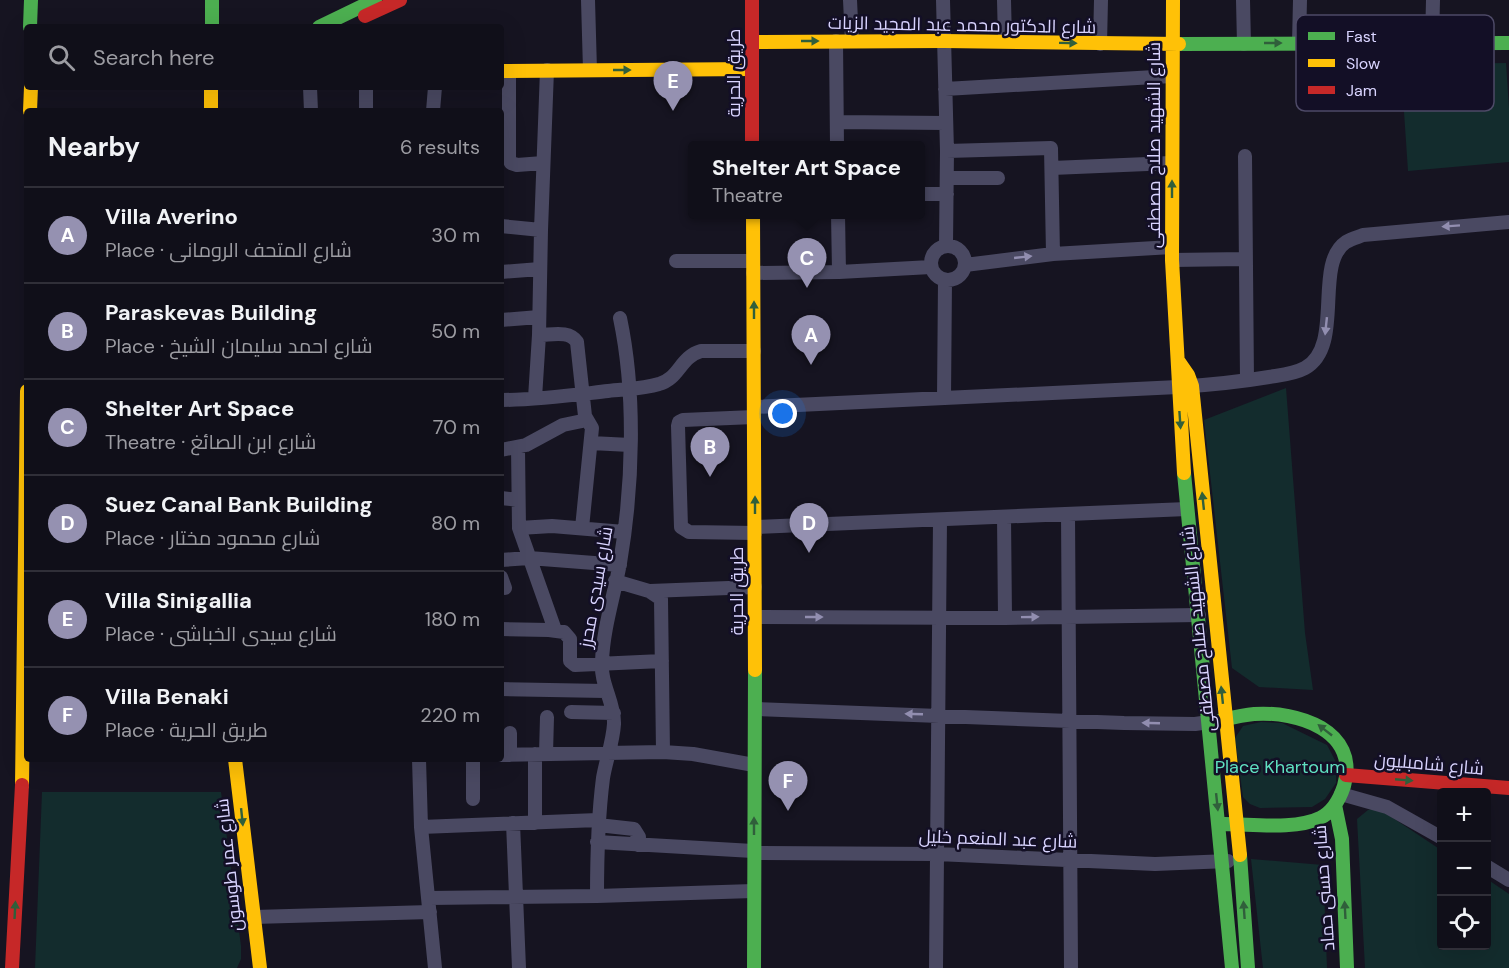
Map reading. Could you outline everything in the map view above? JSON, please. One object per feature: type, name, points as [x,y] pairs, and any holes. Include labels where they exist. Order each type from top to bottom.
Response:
[{"type":"main road","points":[[30,24],[31,0]]},
{"type":"main road","points":[[212,0],[212,24]]},
{"type":"main road","points":[[325,24],[375,0]]},
{"type":"main road","points":[[350,24],[400,0]]},
{"type":"main road","name":"طريق الحرية","points":[[752,0],[753,141]]},
{"type":"main road","name":"شارع الشهيد صلاح مصطفى","points":[[1173,0],[1172,254],[1179,361],[1188,375],[1185,387],[1187,509],[1232,968]]},
{"type":"main road","name":"شارع الدكتور محمد عبد المجيد الزيات","points":[[752,42],[1296,43]]},
{"type":"main road","name":"شارع الدكتور محمد عبد المجيد الزيات","points":[[1494,43],[1509,43]]},
{"type":"main road","points":[[505,71],[752,69]]},
{"type":"main road","points":[[30,108],[31,90]]},
{"type":"main road","points":[[211,90],[211,108]]},
{"type":"main road","name":"طريق الحرية","points":[[753,219],[756,617],[754,968]]},
{"type":"main road","name":"شارع الشهيد صلاح مصطفى","points":[[1185,387],[1225,720],[1240,860],[1248,968]]},
{"type":"main road","points":[[13,966],[22,783],[24,676]]},
{"type":"main road","points":[[1209,722],[1260,714],[1300,718],[1314,722],[1327,729],[1336,740],[1344,757],[1346,776],[1338,800],[1320,818],[1310,821],[1219,824]]},
{"type":"main road","name":"شارع عمر طوسون","points":[[235,762],[258,967]]},
{"type":"main road","name":"شارع شامبليون","points":[[1346,776],[1509,788]]},
{"type":"main road","name":"شارع حسنى حماد","points":[[1338,800],[1342,839],[1347,968]]},
{"type":"street","points":[[588,0],[590,70]]},
{"type":"street","points":[[850,0],[852,41]]},
{"type":"street","points":[[942,0],[947,151],[946,245]]},
{"type":"street","points":[[1004,0],[1005,42]]},
{"type":"street","points":[[1100,44],[1101,0]]},
{"type":"street","points":[[1243,0],[1244,44]]},
{"type":"street","points":[[1300,0],[1300,15]]},
{"type":"street","points":[[1433,0],[1433,15]]},
{"type":"street","points":[[836,41],[837,141]]},
{"type":"street","points":[[535,398],[547,70]]},
{"type":"street","points":[[505,71],[505,159],[517,165],[543,163]]},
{"type":"street","points":[[945,89],[1172,76]]},
{"type":"street","points":[[310,90],[311,108]]},
{"type":"street","points":[[366,90],[366,108]]},
{"type":"street","points":[[433,108],[435,90]]},
{"type":"street","points":[[837,122],[946,123]]},
{"type":"street","points":[[947,151],[1048,147],[1052,151],[1053,254]]},
{"type":"street","points":[[1245,156],[1247,380]]},
{"type":"street","points":[[1052,168],[1171,163]]},
{"type":"street","points":[[947,178],[998,178]]},
{"type":"street","points":[[925,194],[947,194]]},
{"type":"street","points":[[838,219],[838,272]]},
{"type":"street","points":[[1187,509],[690,532],[681,527],[678,426],[683,420],[856,402],[1185,387],[1294,372],[1306,367],[1315,359],[1324,343],[1331,274],[1335,258],[1345,243],[1363,235],[1509,222]]},
{"type":"street","points":[[504,226],[541,230]]},
{"type":"street","points":[[946,245],[958,248],[965,265],[956,278],[945,280],[935,274],[931,267],[933,255],[946,245]]},
{"type":"street","points":[[965,265],[1053,254],[1172,254],[1245,259]]},
{"type":"street","points":[[676,261],[838,272],[931,267]]},
{"type":"street","points":[[504,272],[540,269]]},
{"type":"street","points":[[944,398],[945,280]]},
{"type":"street","points":[[504,320],[539,316]]},
{"type":"street","name":"شارع سيدى محرز","points":[[597,896],[598,823],[614,726],[614,713],[605,691],[601,664],[615,581],[620,565],[630,445],[626,350],[620,318]]},
{"type":"street","points":[[539,335],[568,334],[577,342],[582,394],[587,420],[591,426],[582,528]]},
{"type":"street","points":[[504,400],[582,394],[660,384],[676,374],[686,358],[701,351],[754,351]]},
{"type":"street","points":[[504,450],[518,448],[563,425],[587,420]]},
{"type":"street","points":[[591,442],[630,445]]},
{"type":"street","points":[[518,448],[519,528],[555,630]]},
{"type":"street","points":[[504,498],[518,500]]},
{"type":"street","points":[[1068,514],[1071,968]]},
{"type":"street","points":[[1004,517],[1005,618]]},
{"type":"street","points":[[936,968],[940,520]]},
{"type":"street","points":[[519,528],[552,526],[624,532]]},
{"type":"street","points":[[504,560],[529,558],[620,565]]},
{"type":"street","points":[[615,581],[648,591],[661,599],[663,752]]},
{"type":"street","points":[[648,591],[755,587]]},
{"type":"street","points":[[756,617],[1005,618],[1199,615]]},
{"type":"street","points":[[504,629],[564,632],[570,639],[570,661],[575,665],[662,661]]},
{"type":"street","points":[[504,689],[605,691]]},
{"type":"street","points":[[755,709],[1070,721],[1181,724],[1209,722]]},
{"type":"street","points":[[571,712],[614,713]]},
{"type":"street","points":[[535,822],[547,717]]},
{"type":"street","points":[[510,733],[506,755],[663,752],[693,754],[754,765]]},
{"type":"street","points":[[419,762],[421,827],[435,968]]},
{"type":"street","points":[[472,799],[473,762]]},
{"type":"street","points":[[1338,800],[1387,807],[1437,835]]},
{"type":"street","points":[[421,827],[535,822],[598,823],[634,829],[639,837],[638,844]]},
{"type":"street","points":[[513,823],[519,968]]},
{"type":"street","name":"شارع عبد المنعم خليل","points":[[597,842],[753,852],[938,854],[1155,864],[1240,860]]},
{"type":"street","points":[[1491,869],[1509,880]]},
{"type":"street","points":[[253,917],[429,905],[516,896],[753,891]]},
{"type":"green space","points":[[1494,63],[1506,63],[1509,162],[1408,171],[1404,111],[1494,111]]},
{"type":"green space","points":[[1286,388],[1305,633],[1313,690],[1259,687],[1232,668],[1204,420]]},
{"type":"green space","name":"Place Khartoum","points":[[1261,722],[1282,723],[1327,745],[1336,762],[1336,783],[1325,799],[1312,807],[1260,808],[1250,804],[1243,797],[1235,738],[1243,726]]},
{"type":"green space","points":[[42,792],[221,792],[241,946],[241,959],[237,968],[35,968]]},
{"type":"green space","points":[[1378,808],[1437,847],[1437,950],[1491,950],[1491,882],[1509,894],[1509,968],[1365,968],[1357,819],[1368,810]]},
{"type":"green space","points":[[1251,859],[1323,865],[1327,968],[1263,968]]},
{"type":"traffic: fast","points":[[30,24],[31,0]]},
{"type":"traffic: fast","points":[[212,0],[212,24]]},
{"type":"traffic: fast","points":[[325,24],[375,0]]},
{"type":"traffic: fast","points":[[1494,43],[1509,43]]},
{"type":"traffic: fast","points":[[1179,44],[1296,44]]},
{"type":"traffic: fast","points":[[1184,473],[1232,968]]},
{"type":"traffic: fast","points":[[754,968],[755,670]]},
{"type":"traffic: fast","points":[[1214,722],[1254,714],[1288,716],[1306,721],[1321,728],[1334,738],[1343,751],[1346,767],[1344,786],[1338,800],[1329,812],[1320,818],[1310,822],[1287,825],[1225,824]]},
{"type":"traffic: fast","points":[[1335,805],[1342,839],[1347,968]]},
{"type":"traffic: fast","points":[[1240,855],[1248,968]]},
{"type":"traffic: slow","points":[[1173,0],[1172,260],[1184,473]]},
{"type":"traffic: slow","points":[[752,42],[944,41],[1179,44]]},
{"type":"traffic: slow","points":[[504,71],[752,69]]},
{"type":"traffic: slow","points":[[30,108],[31,90]]},
{"type":"traffic: slow","points":[[211,90],[211,108]]},
{"type":"traffic: slow","points":[[753,219],[755,670]]},
{"type":"traffic: slow","points":[[1179,362],[1192,386],[1240,855]]},
{"type":"traffic: slow","points":[[22,785],[24,627]]},
{"type":"traffic: slow","points":[[235,762],[260,968]]},
{"type":"traffic: jam","points":[[365,16],[400,0]]},
{"type":"traffic: jam","points":[[752,0],[752,141]]},
{"type":"traffic: jam","points":[[1346,775],[1509,788]]},
{"type":"traffic: jam","points":[[12,968],[22,785]]},
{"type":"place","name":"Villa Sinigallia","points":[[673,111]]},
{"type":"place","name":"Shelter Art Space","points":[[807,288]]},
{"type":"place","name":"Villa Averino","points":[[811,365]]},
{"type":"place","name":"Paraskevas Building","points":[[710,477]]},
{"type":"place","name":"Suez Canal Bank Building","points":[[809,553]]},
{"type":"place","name":"Villa Benaki","points":[[788,811]]}]
